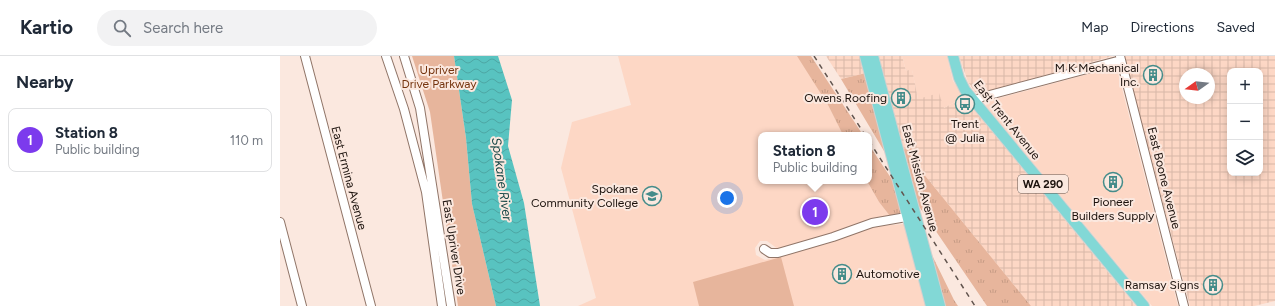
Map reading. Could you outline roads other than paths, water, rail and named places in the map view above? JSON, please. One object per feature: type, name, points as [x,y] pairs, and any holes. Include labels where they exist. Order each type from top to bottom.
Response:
[{"type":"main road","name":"East Mission Avenue","points":[[865,56],[940,306]]},
{"type":"main road","name":"East Mission Avenue","points":[[873,56],[912,216],[931,306]]},
{"type":"main road","name":"East Trent Avenue","points":[[953,56],[961,83],[974,101],[1144,306]]},
{"type":"street","name":"East Ermina Avenue","points":[[305,56],[371,306]]},
{"type":"street","name":"East Upriver Drive","points":[[386,56],[429,192],[451,306]]},
{"type":"street","name":"East Upriver Drive","points":[[404,56],[420,108],[442,306]]},
{"type":"street","points":[[974,101],[982,97],[1120,58]]},
{"type":"street","name":"East Boone Avenue","points":[[1120,58],[1184,306]]},
{"type":"street","points":[[764,249],[770,253],[778,253],[834,237],[872,223],[912,216]]},
{"type":"street","points":[[280,222],[302,306]]},
{"type":"water","name":"Spokane River","points":[[454,56],[498,56],[512,100],[508,146],[524,203],[540,306],[496,306],[472,204],[466,138]]},
{"type":"railway","points":[[814,56],[863,132]]},
{"type":"railway","points":[[872,146],[975,306]]},
{"type":"place","name":"M K Mechanical Inc.","points":[[1153,75]]},
{"type":"place","name":"Owens Roofing","points":[[901,98]]},
{"type":"place","name":"Trent @ Julia","points":[[965,104]]},
{"type":"place","name":"Pioneer Builders Supply","points":[[1113,182]]},
{"type":"place","name":"Spokane Community College","points":[[652,196]]},
{"type":"place","name":"Station 8","points":[[815,212]]},
{"type":"place","name":"Automotive","points":[[842,274]]},
{"type":"place","name":"Ramsay Signs","points":[[1213,285]]},
{"type":"park label","name":"Upriver Drive Parkway","points":[[439,77]]}]
